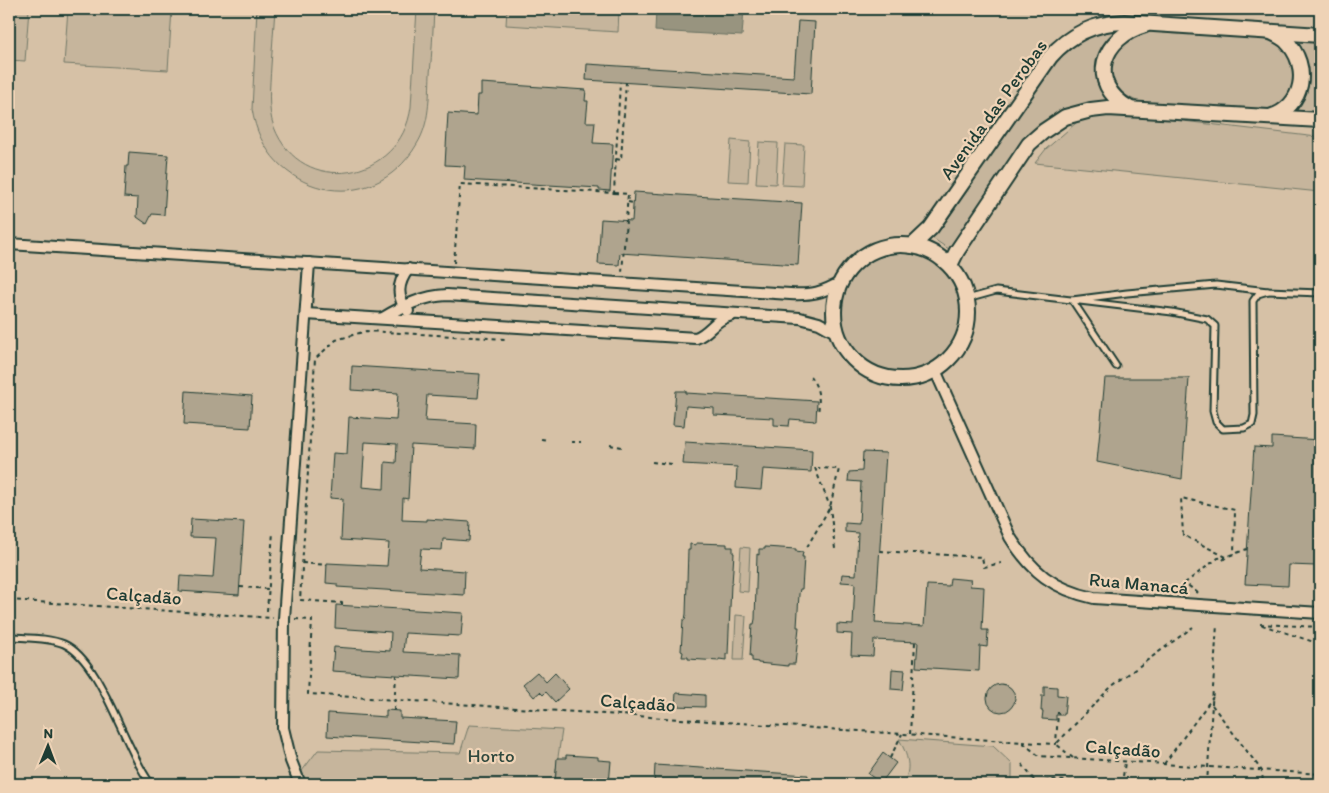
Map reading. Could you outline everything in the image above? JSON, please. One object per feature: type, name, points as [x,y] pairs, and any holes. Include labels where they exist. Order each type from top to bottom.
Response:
[{"type":"street","name":"Avenida das Perobas","points":[[912,246],[931,228],[1050,57],[1059,47],[1085,30],[1100,25],[1124,22],[1320,35]]},
{"type":"street","points":[[1129,108],[1119,102],[1108,88],[1104,79],[1105,59],[1109,50],[1123,35],[1133,29],[1153,24]]},
{"type":"street","points":[[1267,118],[1278,114],[1291,104],[1300,90],[1302,82],[1300,66],[1293,50],[1286,41],[1273,32]]},
{"type":"street","points":[[950,266],[962,242],[1029,144],[1054,123],[1077,113],[1108,108],[1129,108],[1317,121]]},
{"type":"street","points":[[9,244],[800,294],[824,292],[841,282]]},
{"type":"street","points":[[903,245],[923,248],[940,257],[950,266],[965,288],[969,307],[968,326],[962,344],[950,359],[935,370],[915,378],[893,379],[871,373],[853,360],[840,342],[834,321],[835,300],[841,282],[852,267],[866,255],[884,247],[903,245]]},
{"type":"street","points":[[300,784],[286,743],[282,708],[284,619],[309,263]]},
{"type":"street","points":[[408,269],[399,284],[398,290],[404,306],[418,320]]},
{"type":"street","points":[[383,318],[404,306],[426,298],[447,295],[808,320],[819,323],[836,333]]},
{"type":"street","points":[[306,314],[696,338],[702,336],[715,322],[736,314]]},
{"type":"street","name":"Rua Manacá","points":[[935,370],[1010,537],[1020,554],[1051,583],[1094,598],[1320,614]]},
{"type":"lane","points":[[1072,300],[1216,285],[1268,291],[1320,293]]},
{"type":"lane","points":[[967,299],[996,292],[1172,312],[1207,319],[1215,326],[1213,411],[1216,422],[1223,429],[1244,428],[1252,424],[1254,415],[1253,301],[1258,294],[1268,291]]},
{"type":"lane","points":[[1072,300],[1116,366]]},
{"type":"lane","points":[[14,637],[63,644],[78,653],[114,711],[151,784]]},
{"type":"path","points":[[614,193],[620,82]]},
{"type":"path","points":[[616,159],[621,160],[626,82]]},
{"type":"path","points":[[452,266],[454,264],[460,184],[614,193],[628,194],[622,277]]},
{"type":"path","points":[[628,202],[633,203]]},
{"type":"path","points":[[342,605],[342,603],[300,600],[315,359],[336,340],[366,330],[506,339]]},
{"type":"path","points":[[810,376],[816,385],[820,401],[818,414]]},
{"type":"path","points":[[540,440],[548,440]]},
{"type":"path","points":[[572,442],[581,442]]},
{"type":"path","points":[[610,445],[622,447]]},
{"type":"path","points":[[652,462],[672,464]]},
{"type":"path","points":[[807,547],[830,507],[839,469],[816,468],[830,507],[836,549]]},
{"type":"path","points":[[1226,557],[1183,535],[1181,498],[1235,510],[1234,554]]},
{"type":"path","points":[[267,611],[272,532]]},
{"type":"path","points":[[1199,594],[1185,584],[1218,558],[1247,549]]},
{"type":"path","points":[[880,551],[982,557],[984,567],[1001,563]]},
{"type":"path","points":[[1223,560],[1226,557]]},
{"type":"path","points":[[302,563],[327,565]]},
{"type":"path","points":[[240,587],[269,589]]},
{"type":"path","name":"Calçadão","points":[[9,600],[278,618]]},
{"type":"path","name":"Calçadão","points":[[295,619],[312,620],[308,694],[1056,744]]},
{"type":"path","points":[[1208,784],[1218,624]]},
{"type":"path","points":[[1320,627],[1260,624],[1320,644]]},
{"type":"path","points":[[1056,744],[1112,686],[1194,627]]},
{"type":"path","points":[[910,734],[915,642]]},
{"type":"path","points":[[394,710],[396,675]]},
{"type":"path","points":[[1164,764],[1213,697]]},
{"type":"path","points":[[1212,705],[1262,770],[1263,784]]},
{"type":"path","points":[[1056,744],[1058,712]]},
{"type":"path","points":[[890,758],[902,734]]},
{"type":"path","name":"Calçadão","points":[[1022,742],[1039,756],[1320,774]]},
{"type":"path","points":[[1056,744],[1074,758]]},
{"type":"path","points":[[1122,784],[1125,762]]},
{"type":"path","points":[[1022,764],[1037,784],[1051,780],[1117,784]]},
{"type":"shaded area","points":[[9,9],[1320,9],[1320,784],[9,784]]},
{"type":"shaded area","points":[[656,9],[744,9],[742,36],[655,31]]},
{"type":"green space","points":[[9,9],[29,9],[25,61],[9,60]]},
{"type":"green space","points":[[68,9],[172,9],[168,70],[64,64]]},
{"type":"green space","points":[[257,9],[275,9],[270,97],[270,112],[274,127],[287,150],[305,164],[327,172],[349,172],[370,165],[389,152],[403,132],[411,107],[417,9],[434,9],[427,119],[417,144],[398,168],[374,184],[348,190],[322,188],[298,178],[277,162],[261,138],[252,109]]},
{"type":"green space","points":[[507,9],[619,9],[618,32],[506,25]]},
{"type":"green space","points":[[1117,29],[1101,47],[1096,65],[1099,83],[1109,104],[1024,142],[1006,165],[954,242],[952,251],[932,238],[941,229],[1060,56],[1088,37]]},
{"type":"green space","points":[[1160,30],[1259,38],[1270,41],[1284,49],[1292,60],[1294,78],[1289,95],[1276,107],[1267,110],[1140,102],[1130,98],[1116,85],[1112,77],[1112,60],[1117,51],[1132,37]]},
{"type":"green space","points":[[1296,41],[1320,43],[1320,114],[1292,115],[1305,97],[1309,79],[1306,60]]},
{"type":"green space","points":[[1091,110],[1320,138],[1320,192],[1035,163],[1046,149]]},
{"type":"green space","points":[[731,140],[750,142],[748,182],[728,181]]},
{"type":"green space","points":[[759,142],[778,143],[776,184],[756,183]]},
{"type":"green space","points":[[785,144],[804,145],[802,186],[782,185]]},
{"type":"green space","points":[[901,253],[924,257],[944,270],[957,290],[961,313],[957,336],[944,356],[924,369],[901,373],[878,369],[858,356],[845,336],[841,313],[845,290],[858,270],[878,257]]},
{"type":"green space","points":[[741,547],[750,548],[748,592],[738,591]]},
{"type":"green space","points":[[736,615],[746,616],[743,660],[734,660]]},
{"type":"green space","name":"Horto","points":[[469,725],[562,730],[554,784],[292,784],[318,750],[460,753]]},
{"type":"green space","points":[[899,739],[993,746],[1012,764],[1012,784],[903,784],[906,778],[908,762]]},
{"type":"building","points":[[798,21],[815,22],[811,94],[586,80],[587,64],[794,77]]},
{"type":"building","points":[[481,83],[586,90],[585,101],[588,101],[586,122],[595,122],[593,143],[613,144],[610,191],[599,190],[599,188],[464,180],[465,166],[445,165],[448,113],[477,115]]},
{"type":"building","points":[[129,152],[168,155],[164,215],[152,214],[147,224],[137,217],[138,198],[124,197]]},
{"type":"building","points":[[634,192],[802,203],[798,265],[620,253],[619,265],[598,264],[601,219],[632,221]]},
{"type":"building","points":[[352,366],[480,374],[478,398],[427,395],[425,421],[476,424],[475,449],[411,445],[408,499],[403,498],[402,520],[427,521],[427,519],[470,522],[469,541],[443,539],[442,550],[421,549],[419,568],[465,571],[464,595],[337,587],[337,584],[326,583],[327,563],[387,566],[389,543],[341,540],[343,499],[330,498],[333,453],[347,454],[349,417],[396,420],[398,393],[351,390]],"holes":[[[365,442],[397,444],[396,463],[385,462],[384,489],[362,487]]]},
{"type":"building","points":[[1105,378],[1189,378],[1182,479],[1097,462]]},
{"type":"building","points":[[186,391],[252,396],[250,428],[184,424]]},
{"type":"building","points":[[676,391],[817,401],[816,421],[790,419],[789,426],[774,425],[774,418],[714,415],[714,408],[686,406],[684,426],[673,425]]},
{"type":"building","points":[[1272,437],[1320,440],[1320,504],[1316,566],[1289,565],[1288,586],[1245,584],[1254,447],[1272,448]]},
{"type":"building","points":[[685,442],[812,450],[811,472],[763,469],[761,490],[736,488],[737,467],[683,464]]},
{"type":"building","points":[[863,452],[886,453],[875,623],[924,626],[927,585],[949,586],[950,578],[971,580],[970,586],[984,587],[982,630],[988,630],[987,647],[980,646],[979,671],[916,667],[918,642],[874,640],[873,656],[851,655],[852,634],[837,633],[837,624],[853,625],[855,583],[841,582],[842,574],[856,575],[858,533],[845,532],[845,523],[859,524],[861,482],[848,481],[849,472],[862,471]]},
{"type":"building","points":[[191,519],[244,522],[239,595],[179,591],[180,576],[213,578],[216,538],[190,537]]},
{"type":"building","points":[[696,543],[727,544],[727,547],[733,547],[728,654],[726,654],[726,660],[688,659],[688,657],[682,657],[683,620],[685,620],[686,614],[688,550],[690,550],[690,544],[696,545]]},
{"type":"building","points":[[765,547],[796,549],[796,551],[803,552],[802,557],[804,557],[802,589],[800,589],[799,594],[797,627],[799,627],[795,664],[788,664],[788,666],[758,663],[752,661],[752,656],[750,656],[752,624],[754,624],[755,619],[757,554],[759,555],[759,549],[765,549]]},
{"type":"building","points":[[336,605],[463,613],[461,636],[405,633],[403,652],[460,655],[459,679],[332,671],[334,647],[390,651],[391,632],[335,628]]},
{"type":"building","points":[[892,669],[905,670],[903,690],[891,689]]},
{"type":"building","points":[[537,672],[546,682],[555,673],[569,689],[555,702],[546,692],[543,695],[540,692],[534,697],[523,684]]},
{"type":"building","points":[[1001,684],[1011,688],[1015,698],[1011,708],[1001,712],[991,708],[987,698],[991,688]]},
{"type":"building","points":[[1044,686],[1057,687],[1057,695],[1066,696],[1064,715],[1056,715],[1056,720],[1042,719]]},
{"type":"building","points":[[676,693],[705,695],[705,707],[675,706]]},
{"type":"building","points":[[386,710],[400,711],[400,718],[456,721],[454,744],[327,736],[328,713],[386,717]]},
{"type":"building","points":[[883,753],[896,763],[881,783],[868,774]]},
{"type":"building","points":[[566,755],[598,757],[598,760],[611,761],[609,784],[555,784],[557,758],[566,758]]},
{"type":"building","points":[[655,765],[808,775],[807,784],[654,784]]}]
